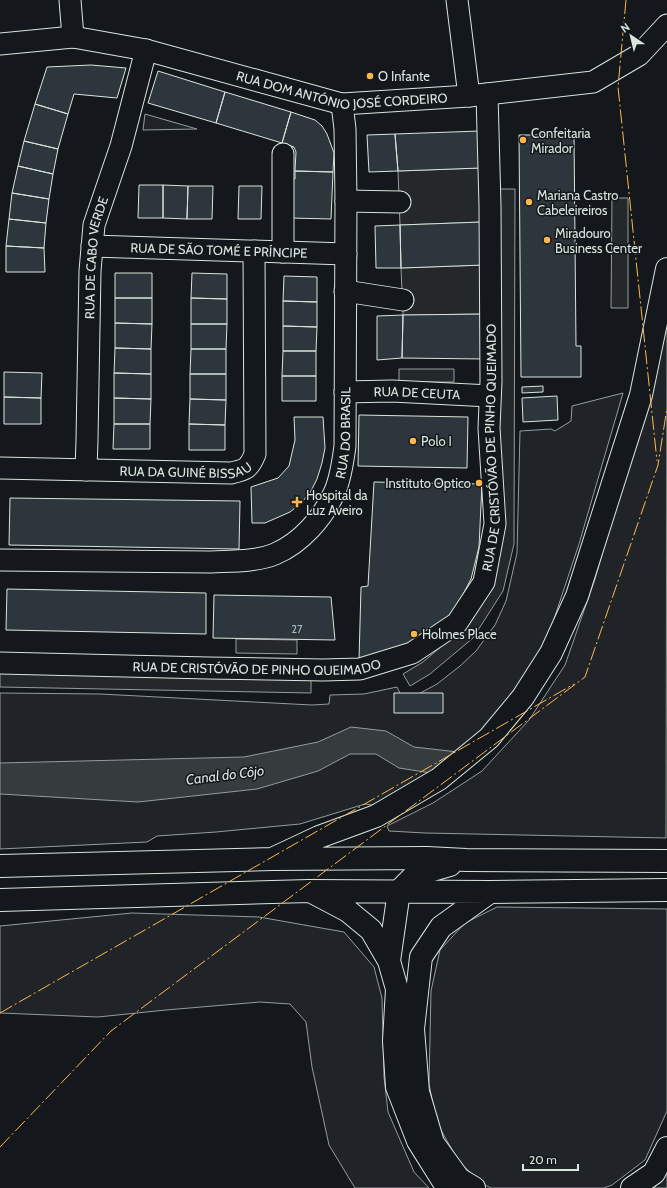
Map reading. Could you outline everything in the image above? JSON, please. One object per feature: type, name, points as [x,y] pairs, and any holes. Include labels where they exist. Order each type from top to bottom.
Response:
[{"type":"main road","points":[[272,859],[319,837],[376,816],[439,779],[489,738],[523,697],[551,653],[577,596],[641,395],[667,269]]},
{"type":"main road","points":[[0,866],[272,859],[426,858],[466,860],[667,861]]},
{"type":"main road","points":[[389,961],[399,891],[415,876],[466,860]]},
{"type":"main road","points":[[0,900],[310,891],[490,892],[667,890]]},
{"type":"main road","points":[[310,891],[348,911],[371,930],[389,961],[397,989],[394,1041],[397,1087],[418,1141],[445,1184],[451,1188]]},
{"type":"main road","points":[[474,1188],[459,1180],[433,1144],[418,1092],[413,1029],[420,956],[441,927],[490,892]]},
{"type":"main road","points":[[632,1188],[654,1173],[667,1148]]},
{"type":"street","points":[[70,0],[73,37]]},
{"type":"street","name":"RUA DE CRISTÓVÃO DE PINHO QUEIMADO","points":[[5,663],[216,668],[360,669],[412,654],[457,623],[484,582],[495,524],[489,428],[491,381],[490,214],[478,95],[457,0]]},
{"type":"street","name":"RUA DOM ANTÓNIO JOSÉ CORDEIRO","points":[[0,44],[73,37],[146,50],[342,104],[478,95],[593,82],[639,55],[667,25]]},
{"type":"street","name":"RUA DE CABO VERDE","points":[[86,470],[90,271],[94,225],[121,146],[146,50]]},
{"type":"street","name":"RUA DO BRASIL","points":[[0,560],[244,561],[275,554],[296,542],[311,528],[324,512],[336,491],[345,446],[346,201],[342,104]]},
{"type":"street","points":[[283,154],[283,252]]},
{"type":"street","points":[[346,201],[400,202]]},
{"type":"street","name":"RUA DE SÃO TOMÉ E PRÍNCIPE","points":[[92,246],[346,254]]},
{"type":"street","name":"RUA DA GUINÉ BISSAU","points":[[0,468],[231,473],[245,470],[252,463],[255,454],[254,251]]},
{"type":"street","points":[[345,291],[403,300]]},
{"type":"street","name":"RUA DE CEUTA","points":[[345,392],[392,391],[490,396]]},
{"type":"shaded area","points":[[145,114],[197,129],[143,130]]},
{"type":"shaded area","points":[[481,168],[482,222],[400,225],[398,171]]},
{"type":"shaded area","points":[[500,189],[515,189],[514,544],[503,591],[473,638],[430,674],[410,686],[403,674],[423,662],[462,629],[499,544]]},
{"type":"shaded area","points":[[612,198],[628,198],[628,308],[611,308]]},
{"type":"shaded area","points":[[484,265],[485,314],[403,315],[401,268]]},
{"type":"shaded area","points":[[667,326],[666,838],[389,831],[387,826],[433,803],[482,771],[529,720],[565,665],[595,579]]},
{"type":"shaded area","points":[[399,369],[454,369],[454,382],[399,382]]},
{"type":"shaded area","points":[[623,393],[579,544],[549,634],[535,659],[484,731],[448,760],[379,806],[365,804],[300,824],[157,836],[147,842],[0,849],[0,693],[100,694],[312,705],[329,704],[330,695],[364,694],[397,687],[403,699],[413,697],[437,684],[476,651],[495,625],[506,601],[517,553],[520,431],[551,429],[555,431],[571,421],[572,406]]},
{"type":"shaded area","points":[[236,639],[297,640],[297,654],[236,653]]},
{"type":"shaded area","points":[[0,673],[311,680],[311,693],[0,687]]},
{"type":"shaded area","points":[[497,907],[667,909],[667,1111],[645,1160],[612,1185],[604,1188],[491,1188],[483,1184],[459,1162],[437,1123],[429,1084],[431,991],[440,950],[465,923]]},
{"type":"shaded area","points":[[132,913],[259,917],[344,932],[374,967],[382,998],[384,1077],[388,1112],[414,1172],[429,1188],[355,1188],[329,1145],[312,1067],[306,1022],[290,1004],[260,1002],[98,1017],[0,1013],[0,926]]},
{"type":"shaded area","points":[[667,1173],[667,1188],[654,1188]]},
{"type":"water","name":"Canal do Côjo","points":[[351,727],[386,731],[414,747],[458,752],[431,773],[399,768],[376,754],[350,754],[318,771],[257,789],[138,802],[0,794],[0,763],[244,757],[318,742]]},
{"type":"building","points":[[91,65],[126,68],[117,98],[74,94],[68,114],[35,104],[47,67]]},
{"type":"building","points":[[158,71],[225,92],[216,123],[148,103]]},
{"type":"building","points":[[225,92],[291,112],[282,143],[216,123]]},
{"type":"building","points":[[35,104],[68,114],[58,149],[24,141]]},
{"type":"building","points":[[291,112],[315,120],[322,126],[327,134],[334,153],[333,172],[295,171],[296,152],[294,147],[282,143]]},
{"type":"building","points":[[480,131],[481,168],[398,171],[395,134]]},
{"type":"building","points":[[395,134],[398,171],[369,172],[367,135]]},
{"type":"building","name":"Miradouro Business Center","points":[[519,135],[574,135],[576,346],[581,346],[581,377],[521,377]]},
{"type":"building","points":[[24,141],[58,149],[53,174],[18,166]]},
{"type":"building","points":[[18,166],[53,174],[49,199],[12,193]]},
{"type":"building","points":[[295,171],[333,172],[331,219],[290,218],[292,179],[295,179]]},
{"type":"building","points":[[139,185],[163,185],[163,218],[138,218]]},
{"type":"building","points":[[163,185],[188,186],[187,219],[163,218]]},
{"type":"building","points":[[188,186],[213,186],[212,219],[187,219]]},
{"type":"building","points":[[239,186],[262,186],[261,219],[238,219]]},
{"type":"building","points":[[12,193],[49,199],[46,223],[9,219]]},
{"type":"building","points":[[9,219],[46,223],[44,248],[6,246]]},
{"type":"building","points":[[482,222],[484,265],[401,268],[400,225]]},
{"type":"building","points":[[400,225],[401,268],[376,268],[375,226]]},
{"type":"building","points":[[6,246],[44,248],[45,272],[6,272]]},
{"type":"building","points":[[115,273],[152,273],[152,298],[115,298]]},
{"type":"building","points":[[192,273],[227,274],[227,299],[191,298]]},
{"type":"building","points":[[284,276],[317,277],[317,302],[283,301]]},
{"type":"building","points":[[115,298],[152,298],[152,324],[115,323]]},
{"type":"building","points":[[191,298],[227,299],[227,324],[191,324]]},
{"type":"building","points":[[283,301],[317,302],[317,327],[283,326]]},
{"type":"building","points":[[485,314],[484,359],[402,358],[403,315]]},
{"type":"building","points":[[403,315],[402,358],[377,360],[377,316]]},
{"type":"building","points":[[115,323],[152,324],[151,349],[115,348]]},
{"type":"building","points":[[191,324],[227,324],[226,349],[191,349]]},
{"type":"building","points":[[283,326],[317,327],[316,351],[283,351]]},
{"type":"building","points":[[115,348],[151,349],[151,374],[114,373]]},
{"type":"building","points":[[191,349],[226,349],[226,374],[190,374]]},
{"type":"building","points":[[283,351],[316,351],[316,376],[282,376]]},
{"type":"building","points":[[4,372],[42,373],[41,398],[4,397]]},
{"type":"building","points":[[114,373],[151,374],[151,399],[114,398]]},
{"type":"building","points":[[190,374],[226,374],[226,400],[190,399]]},
{"type":"building","points":[[282,376],[316,376],[316,401],[282,401]]},
{"type":"building","points":[[543,386],[543,392],[522,393],[522,387]]},
{"type":"building","points":[[557,396],[558,420],[523,422],[522,398]]},
{"type":"building","points":[[4,397],[41,398],[41,424],[4,424]]},
{"type":"building","points":[[114,398],[151,399],[150,424],[114,424]]},
{"type":"building","points":[[190,399],[226,400],[225,425],[189,424]]},
{"type":"building","name":"Polo I","points":[[359,415],[468,417],[467,468],[358,466]]},
{"type":"building","points":[[294,417],[323,417],[325,448],[317,479],[310,493],[290,512],[265,523],[252,523],[251,487],[278,478],[289,466],[295,440]]},
{"type":"building","points":[[114,424],[150,424],[150,449],[113,449]]},
{"type":"building","points":[[189,424],[225,425],[225,450],[189,450]]},
{"type":"building","points":[[374,482],[482,484],[479,547],[471,579],[459,602],[444,622],[421,638],[388,652],[359,660],[361,587],[368,586]]},
{"type":"building","points":[[10,498],[240,501],[239,549],[9,545]]},
{"type":"building","points":[[7,589],[206,593],[206,634],[6,630]]},
{"type":"building","points":[[214,595],[331,597],[335,640],[213,638]]},
{"type":"building","points":[[394,693],[443,693],[443,713],[394,713]]},
{"type":"power","points":[[626,0],[618,87],[657,461]]},
{"type":"power","points":[[0,1147],[111,1031],[585,677],[658,465],[667,408]]},
{"type":"power","points":[[0,1013],[574,684]]},
{"type":"place","name":"O Infante","points":[[370,76]]},
{"type":"place","name":"Confeitaria Mirador","points":[[523,140]]},
{"type":"place","name":"Mariana Castro Cabeleireiros","points":[[529,202]]},
{"type":"place","name":"Miradouro Business Center","points":[[547,240]]},
{"type":"place","name":"Polo I","points":[[413,441]]},
{"type":"place","name":"Instituto Optico","points":[[479,483]]},
{"type":"place","name":"Hospital da Luz Aveiro","points":[[297,502]]},
{"type":"place","name":"Holmes Place","points":[[414,634]]}]
